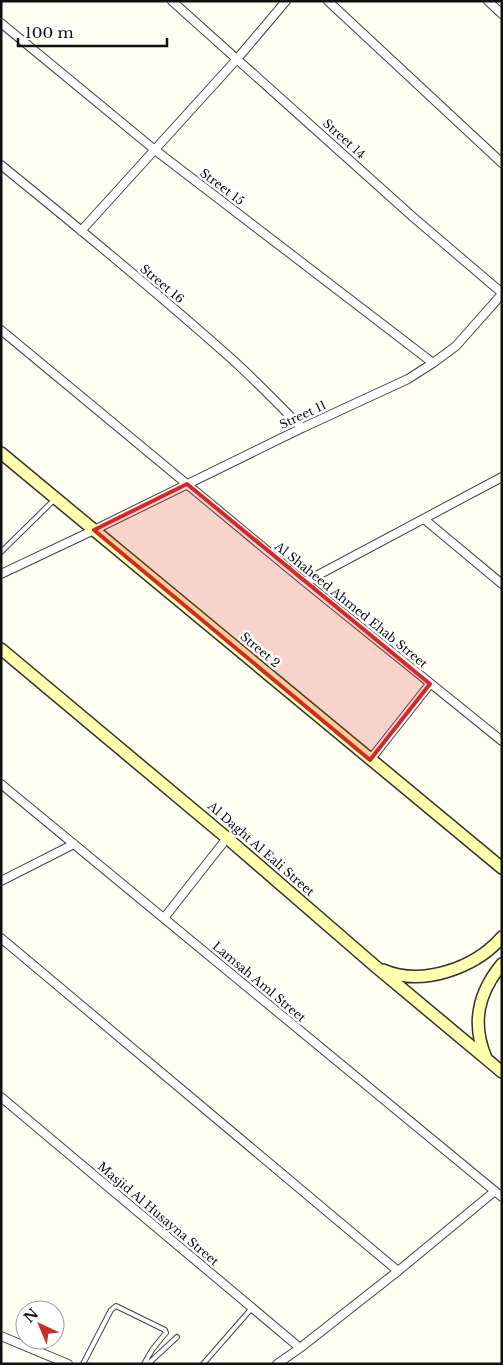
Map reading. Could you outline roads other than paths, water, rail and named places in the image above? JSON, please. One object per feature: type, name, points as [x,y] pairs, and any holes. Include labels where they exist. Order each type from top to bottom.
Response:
[{"type":"street","name":"Street 14","points":[[172,1],[502,293]]},
{"type":"street","points":[[81,231],[237,59],[286,1]]},
{"type":"street","points":[[328,1],[502,163]]},
{"type":"street","points":[[488,1],[502,14]]},
{"type":"street","name":"Street 15","points":[[1,24],[155,150],[433,363]]},
{"type":"street","name":"Street 16","points":[[1,166],[81,231],[236,363],[302,428]]},
{"type":"street","name":"Street 11","points":[[1,574],[302,428],[408,379],[456,346],[502,293]]},
{"type":"street","name":"Al Shaheed Ahmed Ehab Street","points":[[1,330],[305,582],[502,742]]},
{"type":"street","name":"Street 2","points":[[1,453],[502,868]]},
{"type":"street","points":[[305,582],[502,477]]},
{"type":"street","points":[[424,519],[502,584]]},
{"type":"street","name":"Al Daght Al Eali Street","points":[[1,649],[502,1072]]},
{"type":"street","points":[[370,760],[430,684]]},
{"type":"street","name":"Lamsah Aml Street","points":[[1,784],[502,1197]]},
{"type":"street","points":[[164,918],[227,838]]},
{"type":"street","points":[[1,881],[74,844]]},
{"type":"street","points":[[375,966],[390,973],[406,976],[439,973],[455,969],[470,962],[502,937]]},
{"type":"street","points":[[1,938],[398,1271]]},
{"type":"street","points":[[487,1060],[479,1035],[479,1009],[487,984],[502,964]]},
{"type":"street","name":"Masjid Al Husayna Street","points":[[1,1097],[300,1348]]},
{"type":"street","points":[[277,1364],[398,1271],[494,1191]]},
{"type":"street","points":[[1,1336],[68,1364]]},
{"type":"lane","points":[[1,552],[55,498]]},
{"type":"lane","points":[[83,1364],[111,1310],[116,1306],[165,1330],[166,1333],[152,1350],[144,1364]]},
{"type":"lane","points":[[203,1364],[252,1308]]},
{"type":"lane","points":[[148,1364],[177,1337]]}]
